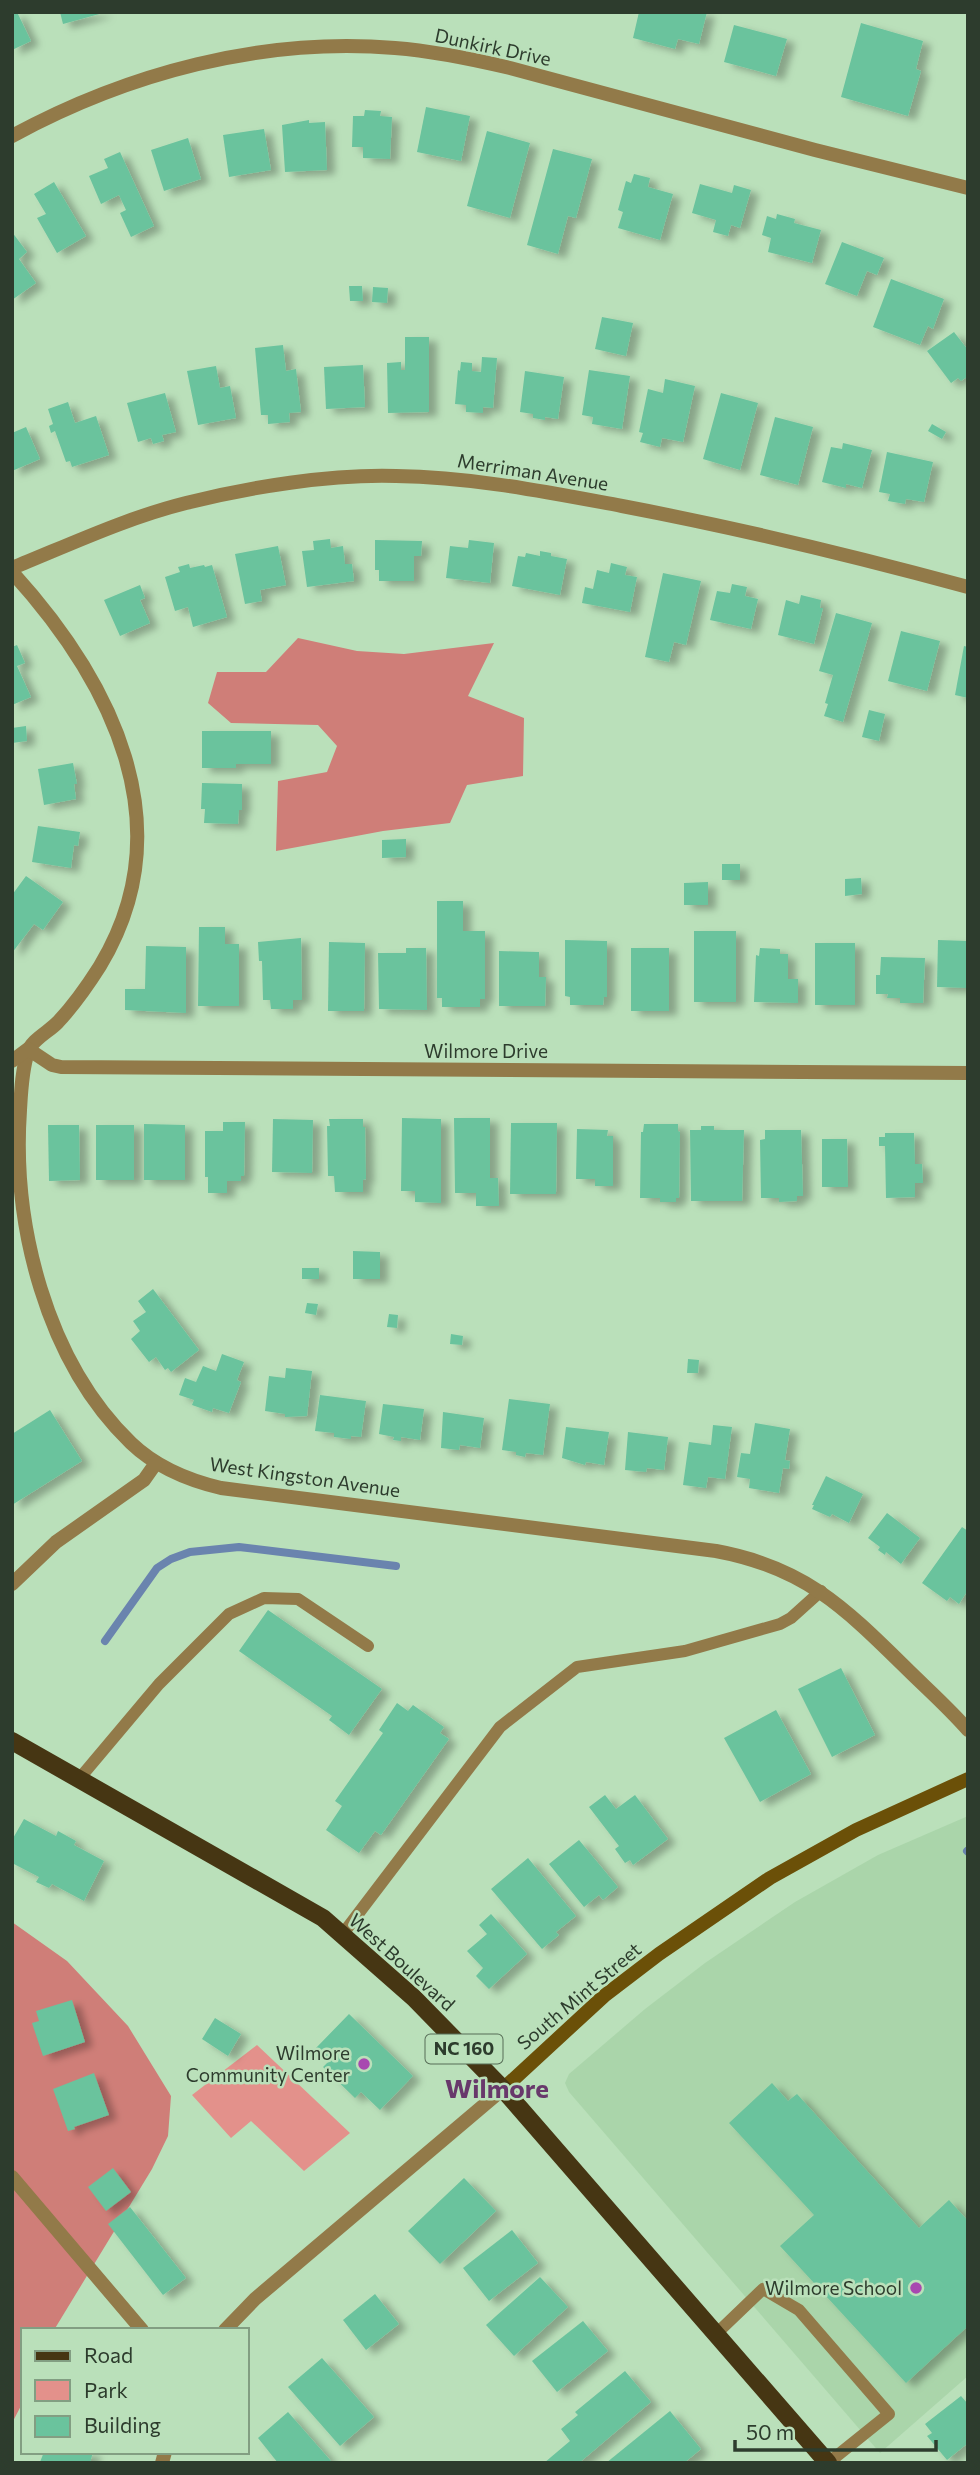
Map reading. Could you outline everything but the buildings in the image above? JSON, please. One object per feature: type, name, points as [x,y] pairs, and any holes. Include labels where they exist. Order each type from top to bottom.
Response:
[{"type":"main road","name":"West Boulevard","points":[[12,1741],[323,1918],[414,1998],[503,2089],[828,2463]]},
{"type":"street","name":"Dunkirk Drive","points":[[12,136],[46,117],[115,88],[179,68],[252,53],[324,47],[394,48],[463,57],[496,65],[968,188]]},
{"type":"street","name":"Merriman Avenue","points":[[12,570],[145,515],[186,503],[315,481],[393,475],[463,478],[498,483],[667,515],[968,587]]},
{"type":"street","points":[[12,570],[58,627],[99,691],[119,734],[132,779],[137,826],[134,873],[129,898],[100,965],[73,1005],[12,1061]]},
{"type":"street","name":"Wilmore Drive","points":[[28,1049],[52,1065],[61,1067],[968,1073]]},
{"type":"street","name":"West Kingston Avenue","points":[[28,1049],[18,1141],[25,1228],[41,1288],[64,1345],[85,1385],[123,1435],[156,1463],[197,1482],[234,1490],[512,1523],[739,1555],[781,1569],[821,1591],[856,1619],[968,1730]]},
{"type":"street","points":[[12,1584],[56,1542],[144,1480],[156,1463]]},
{"type":"street","name":"South Mint Street","points":[[227,2328],[255,2299],[503,2089],[604,1996],[659,1954],[770,1878],[856,1830],[968,1779]]},
{"type":"street","points":[[12,2177],[140,2328]]},
{"type":"lane","points":[[342,1935],[500,1727],[577,1667],[685,1651],[780,1624],[791,1618],[821,1591]]},
{"type":"lane","points":[[79,1779],[159,1684],[229,1614],[264,1598],[298,1599],[368,1646]]},
{"type":"lane","points":[[716,2334],[763,2289],[799,2310],[889,2414],[828,2463]]},
{"type":"shaded area","points":[[298,638],[357,651],[404,654],[494,643],[468,696],[524,718],[523,776],[467,785],[450,823],[383,831],[276,851],[278,781],[327,772],[337,746],[318,725],[231,723],[208,703],[217,672],[266,672]]},
{"type":"shaded area","points":[[968,1816],[968,2376],[880,2453],[569,2092],[565,2083],[569,2074],[645,2009],[705,1963],[795,1902],[878,1855]]},
{"type":"shaded area","points":[[12,1922],[67,1961],[128,2026],[171,2096],[168,2136],[152,2169],[55,2328],[21,2328],[21,2406],[12,2423]]},
{"type":"green space","points":[[257,2045],[350,2133],[304,2171],[251,2121],[231,2138],[192,2095]]},
{"type":"waterway","points":[[105,1641],[157,1568],[190,1552],[239,1547],[396,1566]]},
{"type":"place","name":"Wilmore Community Center","points":[[364,2064]]},
{"type":"place","name":"Wilmore School","points":[[916,2288]]},
{"type":"district","name":"Wilmore","points":[[497,2089]]}]
